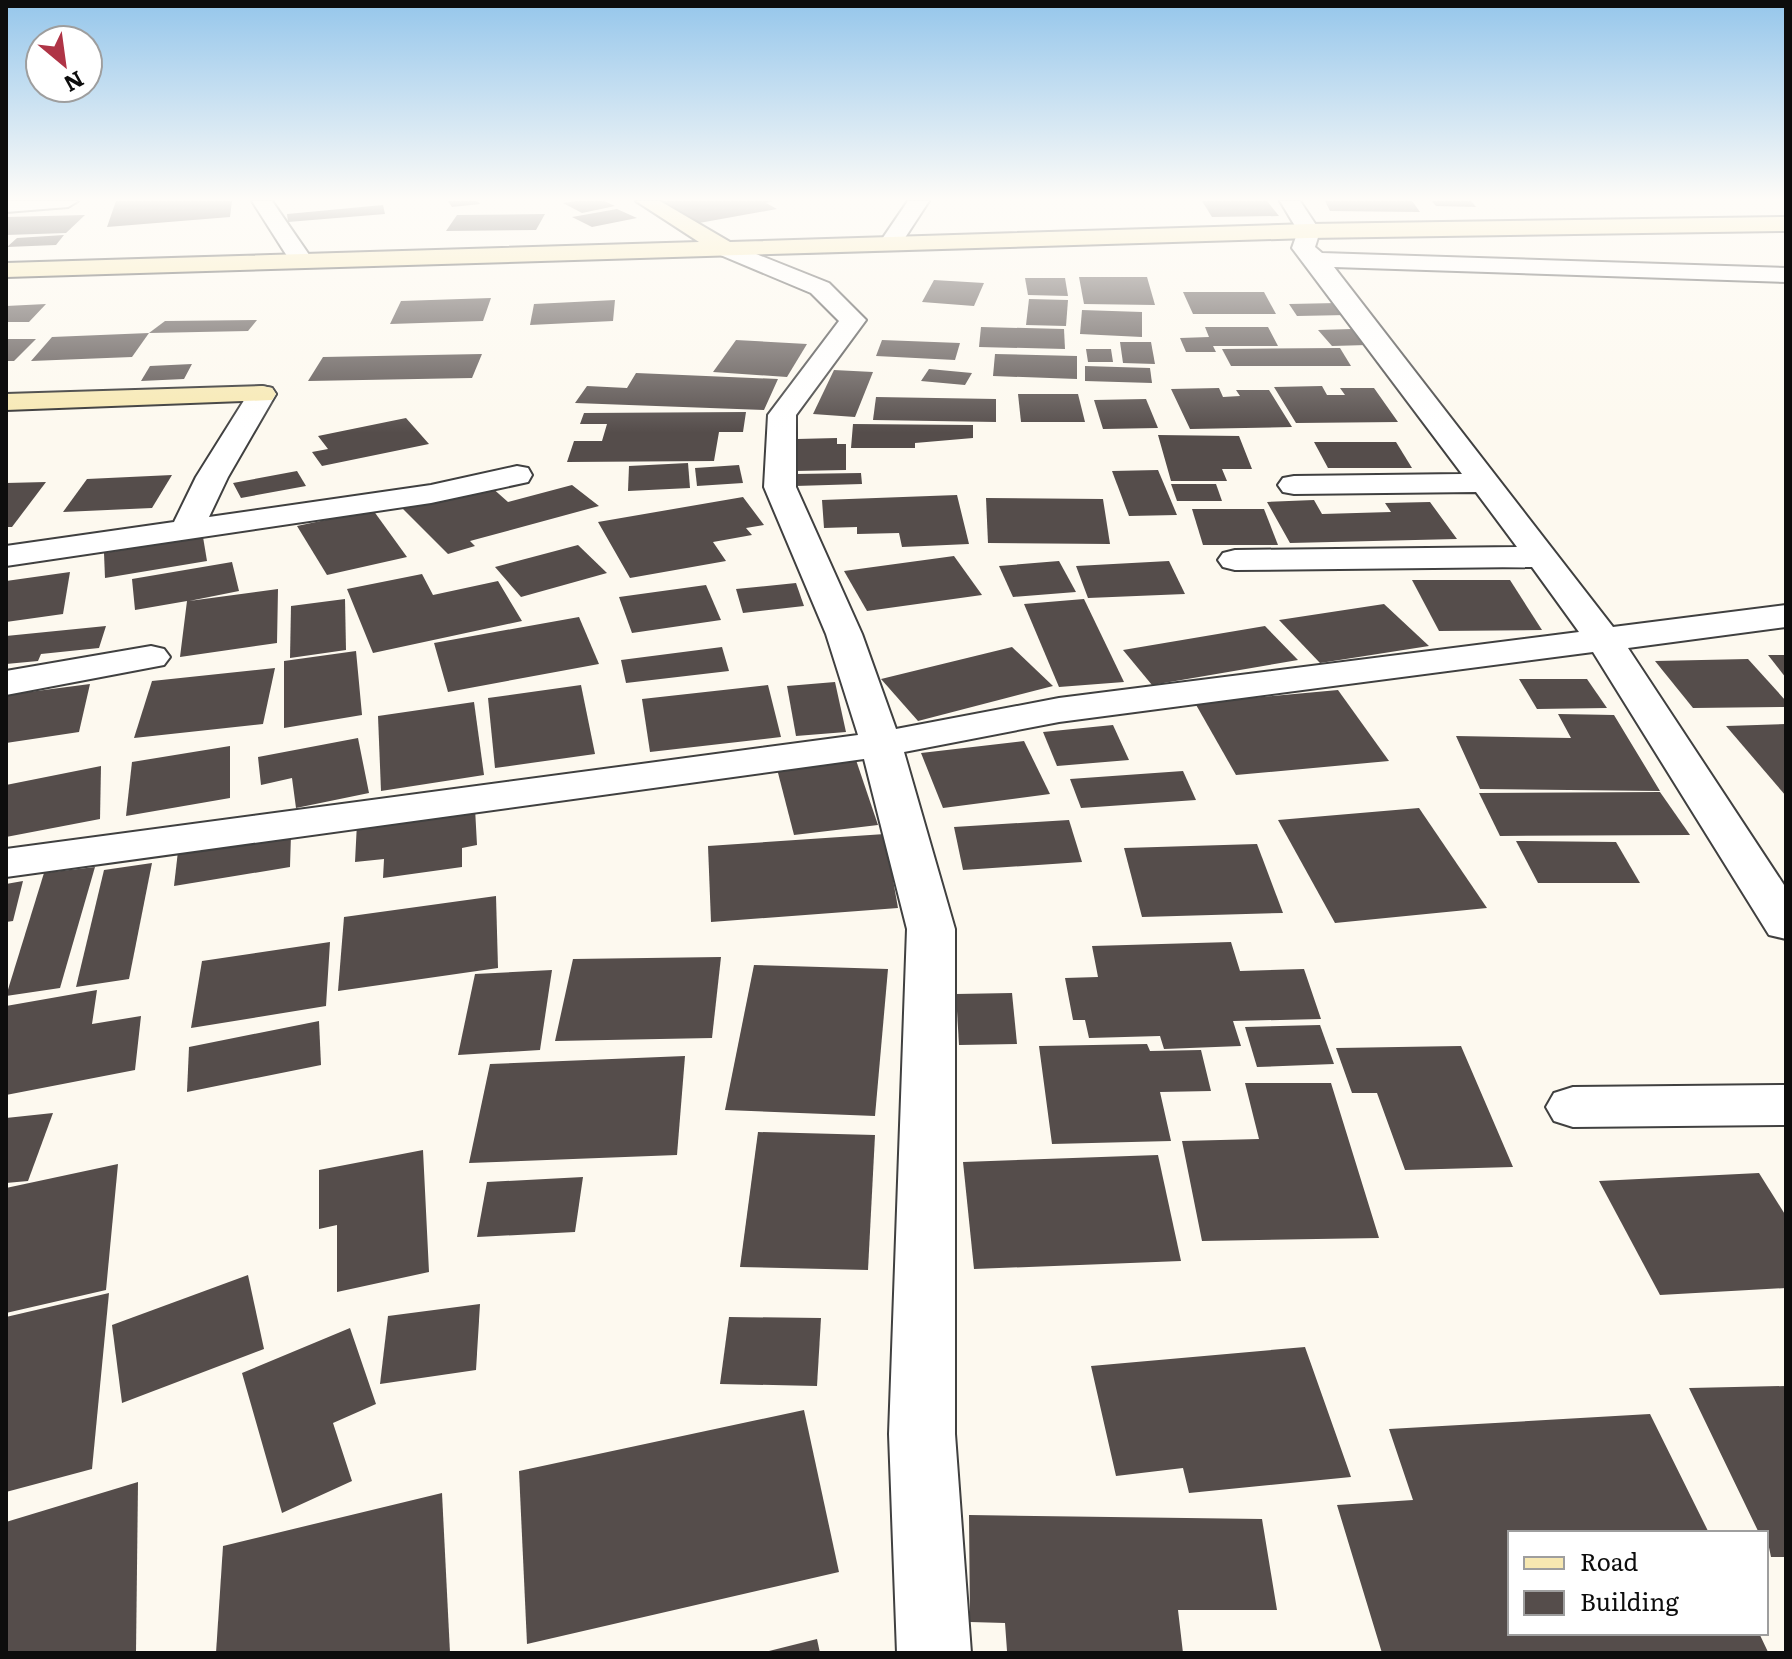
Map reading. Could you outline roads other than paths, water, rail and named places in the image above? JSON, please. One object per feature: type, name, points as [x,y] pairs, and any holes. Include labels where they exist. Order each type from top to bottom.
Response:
[{"type":"main road","points":[[6,284],[159,278]]},
{"type":"main road","points":[[6,402],[262,394]]},
{"type":"street","points":[[797,278],[820,288],[853,320],[782,415],[780,487],[844,634],[881,744],[931,929],[922,1434],[934,1653]]},
{"type":"street","points":[[1333,278],[1605,641],[1786,924]]},
{"type":"street","points":[[187,530],[212,477],[262,394]]},
{"type":"street","points":[[6,556],[431,494],[517,475]]},
{"type":"street","points":[[1294,485],[1485,483]]},
{"type":"street","points":[[1235,560],[1542,557]]},
{"type":"street","points":[[6,863],[881,744],[1059,710],[1786,616]]},
{"type":"street","points":[[6,683],[151,657]]},
{"type":"street","points":[[1573,1107],[1786,1105]]}]
